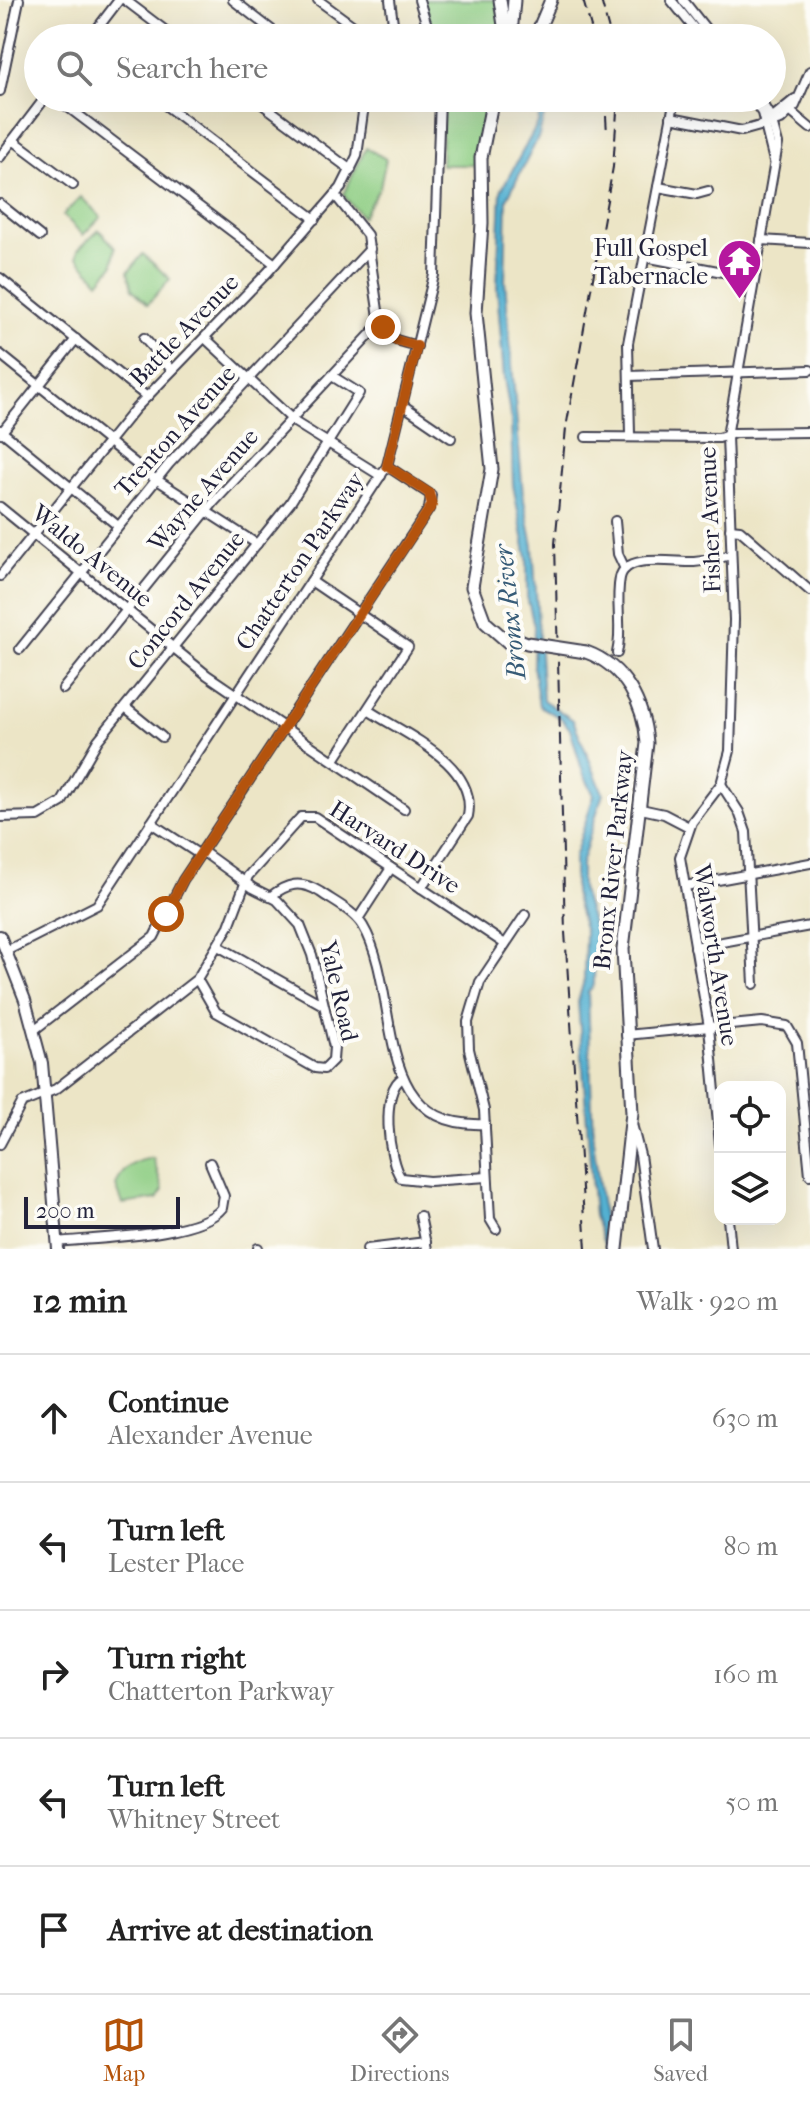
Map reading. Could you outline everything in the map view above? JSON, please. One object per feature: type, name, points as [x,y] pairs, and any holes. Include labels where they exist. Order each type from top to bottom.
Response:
[{"type":"highway","points":[[500,0],[507,24]]},
{"type":"highway","points":[[513,24],[516,0]]},
{"type":"highway","points":[[542,24],[550,4]]},
{"type":"highway","name":"Bronx River Parkway","points":[[495,112],[487,154],[488,226],[482,308],[498,474],[478,587],[488,616],[509,640],[585,655],[618,671],[639,707],[648,748],[624,938],[623,1036],[631,1122],[616,1249]]},
{"type":"highway","name":"Bronx River Parkway","points":[[585,655],[602,666],[621,685],[634,709],[641,739],[618,935],[626,1110],[616,1249]]},
{"type":"main road","points":[[0,936],[34,1030],[46,1093],[57,1246]]},
{"type":"street","points":[[0,91],[19,0]]},
{"type":"street","points":[[102,24],[122,0],[155,24]]},
{"type":"street","points":[[233,0],[264,24]]},
{"type":"street","points":[[318,0],[351,24]]},
{"type":"street","points":[[390,0],[393,24]]},
{"type":"street","points":[[419,0],[427,24]]},
{"type":"street","points":[[671,0],[691,24]]},
{"type":"street","points":[[683,0],[702,24]]},
{"type":"street","points":[[791,112],[810,71]]},
{"type":"street","points":[[786,107],[795,99]]},
{"type":"street","points":[[0,157],[34,112]]},
{"type":"street","points":[[74,112],[275,264]]},
{"type":"street","points":[[174,112],[315,219]]},
{"type":"street","points":[[273,112],[351,170]]},
{"type":"street","name":"Battle Avenue","points":[[0,576],[147,397],[275,264],[335,195],[351,170],[360,142],[362,112]]},
{"type":"street","name":"Chatterton Parkway","points":[[6,951],[93,910],[387,466],[404,406],[435,265],[440,112]]},
{"type":"street","points":[[630,435],[628,343],[672,112]]},
{"type":"street","points":[[762,112],[769,121]]},
{"type":"street","points":[[765,112],[769,121]]},
{"type":"street","points":[[769,121],[780,112]]},
{"type":"street","points":[[671,117],[742,131],[791,112]]},
{"type":"street","points":[[791,112],[810,128]]},
{"type":"street","name":"Fisher Avenue","points":[[721,784],[730,751],[734,677],[727,436],[774,161],[769,121]]},
{"type":"street","points":[[13,140],[73,185]]},
{"type":"street","points":[[658,187],[697,194],[708,191]]},
{"type":"street","points":[[335,195],[365,231],[380,324],[396,340],[417,346]]},
{"type":"street","points":[[0,204],[40,236]]},
{"type":"street","points":[[761,240],[810,243]]},
{"type":"street","name":"Trenton Avenue","points":[[20,649],[156,479],[370,249]]},
{"type":"street","points":[[645,257],[754,278]]},
{"type":"street","points":[[0,278],[147,397]]},
{"type":"street","name":"Wayne Avenue","points":[[63,689],[207,512],[380,324]]},
{"type":"street","points":[[144,338],[172,370]]},
{"type":"street","points":[[205,338],[292,420],[381,476]]},
{"type":"street","points":[[76,339],[1,432],[118,526]]},
{"type":"street","points":[[0,354],[156,479],[257,544]]},
{"type":"street","points":[[629,376],[810,370]]},
{"type":"street","name":"Concord Avenue","points":[[0,817],[33,817],[58,806],[90,752],[257,544],[329,445],[359,393],[332,376]]},
{"type":"street","points":[[404,406],[451,438]]},
{"type":"street","points":[[586,437],[810,432]]},
{"type":"street","points":[[34,1030],[154,937],[201,853],[429,509],[432,497],[387,466]]},
{"type":"street","name":"Waldo Avenue","points":[[0,507],[236,694],[404,809]]},
{"type":"street","points":[[615,521],[618,554],[625,569]]},
{"type":"street","points":[[730,529],[740,530],[810,591]]},
{"type":"street","points":[[617,653],[621,620],[620,577],[625,569],[640,563],[700,562],[731,555]]},
{"type":"street","points":[[311,581],[408,646],[334,760]]},
{"type":"street","points":[[125,707],[162,737]]},
{"type":"street","points":[[368,710],[451,766],[460,776],[468,804],[465,821],[421,888]]},
{"type":"street","points":[[721,784],[744,822],[754,984]]},
{"type":"street","name":"Walworth Avenue","points":[[714,1081],[709,1027],[680,857],[689,827],[721,784]]},
{"type":"street","points":[[641,809],[668,815],[689,827]]},
{"type":"street","name":"Harvard Drive","points":[[0,1144],[22,1103],[46,1093],[197,979],[218,946],[245,882],[295,821],[308,815],[505,944]]},
{"type":"street","name":"Yale Road","points":[[151,823],[270,897],[300,925],[335,1051],[331,1063],[321,1069],[216,1012],[197,979]]},
{"type":"street","points":[[685,886],[810,863]]},
{"type":"street","points":[[358,919],[391,868]]},
{"type":"street","points":[[270,897],[302,883],[358,919],[370,941],[403,1078],[437,1117],[453,1123],[485,1124]]},
{"type":"street","points":[[496,1229],[490,1219],[482,1093],[469,1049],[468,1022],[477,987],[525,915]]},
{"type":"street","points":[[695,947],[810,926]]},
{"type":"street","points":[[218,946],[323,1005]]},
{"type":"street","points":[[307,996],[319,986]]},
{"type":"street","points":[[623,1036],[776,1021],[791,1029],[797,1043],[810,1175]]},
{"type":"street","points":[[403,1078],[392,1086],[388,1106],[395,1168],[401,1178],[429,1181],[487,1177]]},
{"type":"street","points":[[631,1122],[640,1155],[653,1249]]},
{"type":"street","points":[[57,1246],[183,1227],[207,1220],[219,1213],[224,1202],[210,1163]]},
{"type":"street","points":[[367,1249],[427,1245],[420,1216]]},
{"type":"street","points":[[729,1225],[731,1249]]},
{"type":"green space","points":[[423,0],[498,0],[502,24],[429,24]]},
{"type":"green space","points":[[443,112],[488,112],[477,165],[441,165]]},
{"type":"green space","points":[[366,148],[386,159],[380,187],[362,217],[343,195]]},
{"type":"green space","points":[[81,197],[101,217],[83,235],[63,215]]},
{"type":"green space","points":[[99,230],[115,247],[113,265],[99,282],[77,257],[78,250]]},
{"type":"green space","points":[[143,254],[170,279],[148,304],[132,289],[128,272]]},
{"type":"green space","points":[[153,1158],[163,1190],[157,1199],[123,1204],[116,1186],[122,1174],[134,1163]]},
{"type":"water","points":[[540,112],[545,112],[539,136],[507,199],[505,281],[523,495],[533,546],[543,700],[573,720],[603,793],[581,864],[581,888],[595,931],[594,985],[588,992],[593,1139],[606,1238],[613,1249],[606,1249],[594,1216],[578,1002],[584,980],[585,932],[574,893],[574,858],[594,795],[583,773],[570,729],[561,718],[539,706],[533,666],[534,626],[527,597],[527,558],[513,485],[511,420],[504,378],[497,288],[501,191],[538,123]]},
{"type":"waterway","points":[[595,928],[609,933]]},
{"type":"railway","points":[[583,0],[590,24]]},
{"type":"railway","points":[[601,0],[607,24]]},
{"type":"railway","points":[[606,112],[607,134]]},
{"type":"railway","points":[[586,1249],[565,932],[555,544],[566,428],[613,167],[617,112]]},
{"type":"place","name":"Full Gospel Tabernacle","points":[[739,301]]},
{"type":"route","points":[[166,914],[183,880],[432,505],[433,499],[429,493],[387,466],[395,444],[417,346],[399,342],[383,327]]},
{"type":"water label","name":"Bronx River","points":[[510,612]]}]
